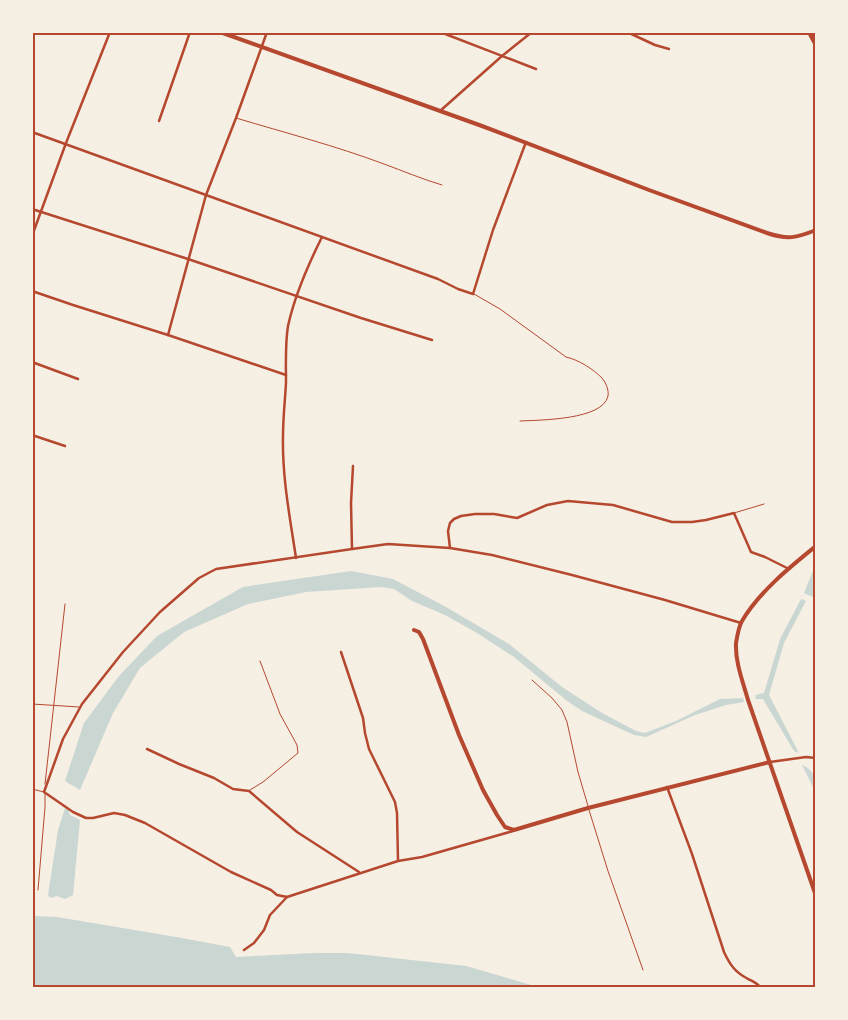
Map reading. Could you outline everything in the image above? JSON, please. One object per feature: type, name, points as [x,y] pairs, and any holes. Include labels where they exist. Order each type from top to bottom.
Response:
[{"type":"main road","points":[[809,32],[816,45]]},
{"type":"street","points":[[32,236],[110,32]]},
{"type":"street","points":[[159,121],[190,32]]},
{"type":"street","points":[[220,32],[526,142],[780,238],[803,235],[816,230]]},
{"type":"street","points":[[168,335],[206,194],[267,32]]},
{"type":"street","points":[[440,32],[536,69]]},
{"type":"street","points":[[440,111],[532,32]]},
{"type":"street","points":[[627,32],[655,45],[669,49]]},
{"type":"street","points":[[32,132],[322,236],[473,294],[493,230],[526,142]]},
{"type":"street","points":[[32,209],[432,340]]},
{"type":"street","points":[[296,558],[285,477],[283,436],[288,327],[296,296],[322,236]]},
{"type":"street","points":[[32,291],[286,376]]},
{"type":"street","points":[[32,362],[78,379]]},
{"type":"street","points":[[32,435],[66,446]]},
{"type":"street","points":[[352,549],[351,503],[353,466]]},
{"type":"street","points":[[450,548],[448,530],[450,523],[461,516],[494,514],[517,518],[547,505],[568,501],[613,505],[672,522],[706,520],[734,513],[751,552],[789,568]]},
{"type":"street","points":[[287,897],[277,895],[271,890],[231,872],[145,823],[114,813],[86,818],[73,812],[44,792],[63,739],[80,708],[123,652],[160,612],[199,578],[216,570],[234,566],[393,544],[450,548],[492,555],[572,575],[741,623]]},
{"type":"street","points":[[816,546],[789,568],[752,606],[741,623],[736,643],[740,671],[748,700],[816,896]]},
{"type":"street","points":[[414,630],[419,632],[423,639],[459,734],[483,790],[496,815],[505,827],[514,830]]},
{"type":"street","points":[[341,652],[363,718],[369,748],[395,802],[398,861]]},
{"type":"street","points":[[147,749],[214,778],[233,789],[248,791],[297,832],[360,873]]},
{"type":"street","points":[[244,950],[254,943],[264,930],[270,915],[287,897],[398,861],[422,857],[588,808],[667,787],[770,762],[806,757],[816,758]]},
{"type":"street","points":[[667,787],[730,965],[738,974],[758,983],[761,988]]},
{"type":"lane","points":[[236,118],[313,140],[442,185]]},
{"type":"lane","points":[[473,294],[500,309],[566,357],[574,359],[605,381],[608,390],[606,400],[603,405],[594,411],[574,416],[520,421]]},
{"type":"lane","points":[[734,513],[764,504]]},
{"type":"lane","points":[[38,890],[45,807],[44,792],[65,604]]},
{"type":"lane","points":[[248,791],[263,782],[298,753],[296,745],[280,714],[260,661]]},
{"type":"lane","points":[[532,680],[552,698],[562,710],[567,722],[588,808],[643,970]]},
{"type":"lane","points":[[32,704],[80,708]]},
{"type":"lane","points":[[32,789],[44,792]]},
{"type":"shaded area","points":[[815,566],[815,588],[813,597],[804,593]]},
{"type":"shaded area","points":[[351,571],[393,579],[446,607],[509,644],[562,687],[602,713],[636,731],[645,733],[676,721],[720,699],[743,698],[744,702],[726,705],[695,715],[646,737],[634,735],[582,711],[514,657],[477,633],[445,615],[412,601],[394,589],[381,587],[306,592],[248,604],[184,632],[140,668],[113,713],[80,790],[65,781],[84,723],[119,676],[157,636],[243,587]]},
{"type":"shaded area","points":[[801,599],[806,601],[784,643],[769,695],[799,753],[794,751],[763,699],[755,699],[756,695],[764,693],[780,639]]},
{"type":"shaded area","points":[[802,765],[810,770],[814,776],[815,791]]},
{"type":"shaded area","points":[[65,808],[68,809],[70,815],[80,820],[73,895],[65,899],[57,896],[51,898],[48,895],[58,830]]},
{"type":"shaded area","points":[[33,916],[57,917],[230,947],[236,957],[348,953],[466,966],[538,987],[33,987]]}]
